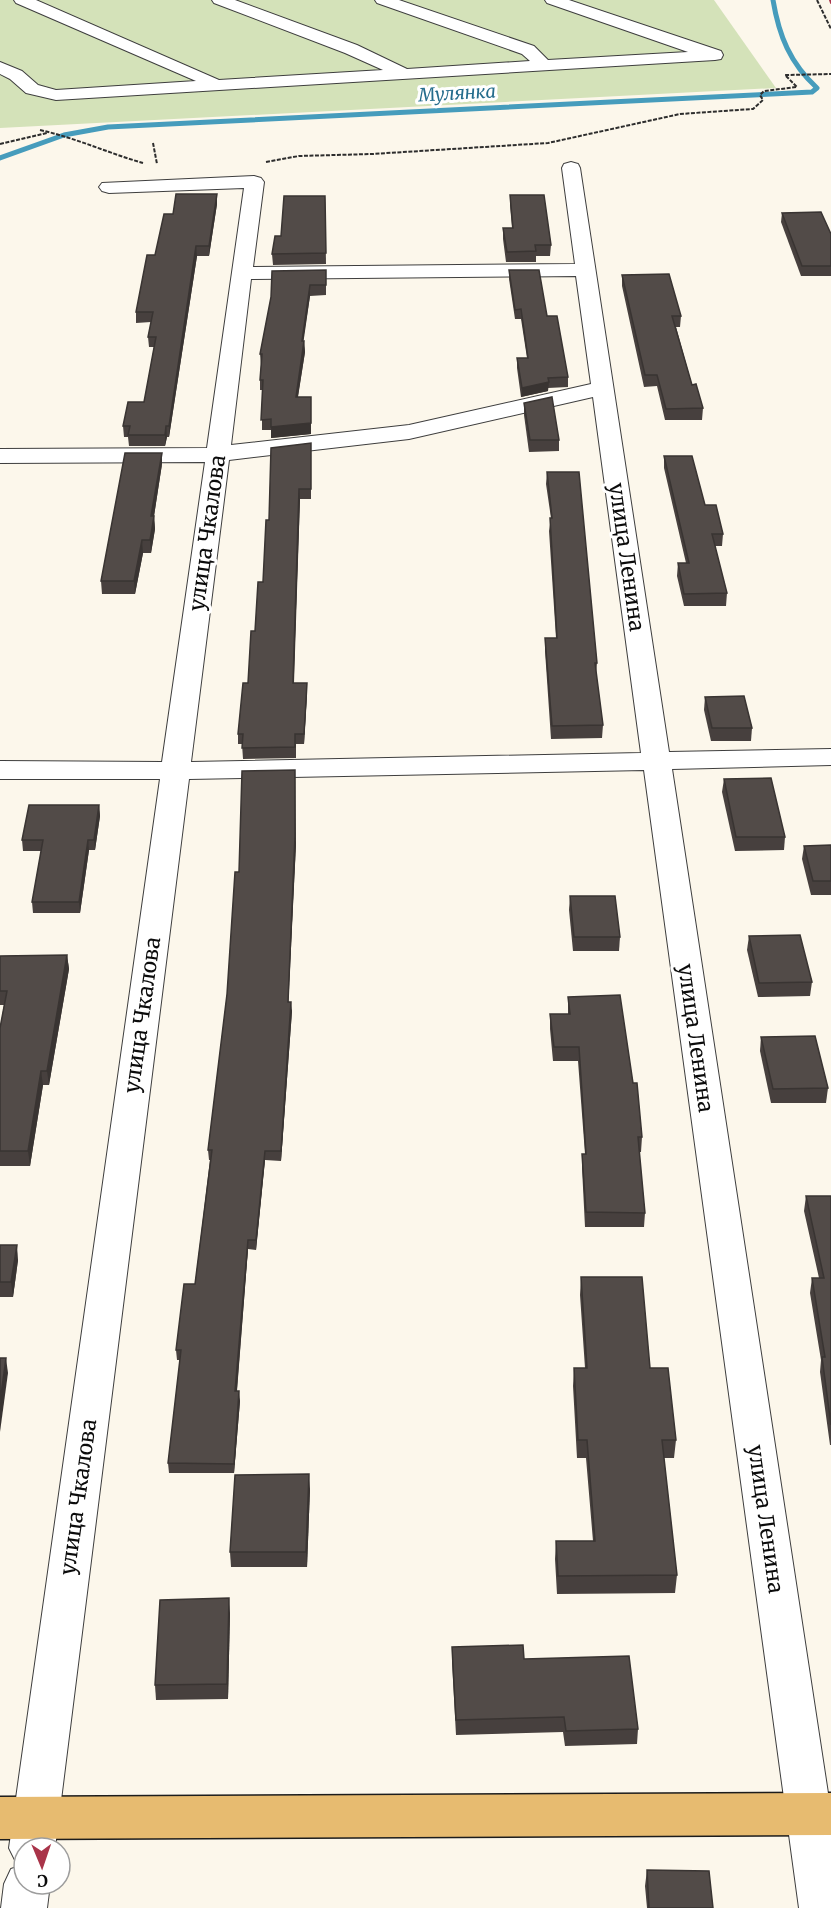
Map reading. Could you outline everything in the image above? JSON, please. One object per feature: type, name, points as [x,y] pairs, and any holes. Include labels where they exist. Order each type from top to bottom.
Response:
[{"type":"main road","points":[[23,1828],[820,1815]]},
{"type":"street","points":[[22,0],[219,85]]},
{"type":"street","points":[[220,0],[351,49],[406,74]]},
{"type":"street","points":[[383,0],[528,50],[543,65]]},
{"type":"street","points":[[0,67],[16,75],[32,89],[56,95],[715,55],[553,0]]},
{"type":"street","name":"улица Ленина","points":[[570,168],[656,759],[820,1815],[822,1908]]},
{"type":"street","points":[[109,187],[254,182]]},
{"type":"street","name":"улица Чкалова","points":[[23,1828],[175,771],[254,182]]},
{"type":"street","points":[[242,273],[585,270]]},
{"type":"street","points":[[0,456],[195,456],[409,432],[602,388]]},
{"type":"street","points":[[0,770],[175,771],[831,756]]},
{"type":"path","points":[[817,0],[831,29]]},
{"type":"path","points":[[254,182],[263,162],[299,156],[372,154],[548,143],[680,114],[753,109],[763,100],[760,95],[764,91],[797,87],[785,75],[831,74]]},
{"type":"path","points":[[40,130],[75,138],[112,154],[146,164]]},
{"type":"path","points":[[0,144],[48,133]]},
{"type":"green space","points":[[0,0],[714,0],[776,88],[0,128]]},
{"type":"building","points":[[176,194],[217,194],[209,246],[196,246],[169,426],[166,426],[165,435],[128,435],[130,426],[123,426],[128,402],[144,402],[156,337],[148,337],[153,312],[136,312],[147,255],[155,255],[164,214],[173,214]]},
{"type":"building","points":[[510,195],[544,195],[551,245],[535,245],[536,251],[507,252],[503,228],[513,228]]},
{"type":"building","points":[[284,196],[325,196],[326,253],[272,254],[275,236],[281,236]]},
{"type":"building","points":[[821,212],[831,234],[831,266],[802,266],[782,213]]},
{"type":"building","points":[[326,270],[326,285],[310,285],[296,397],[311,397],[311,423],[271,427],[271,419],[261,420],[263,380],[260,380],[262,354],[260,354],[271,297],[272,271]]},
{"type":"building","points":[[509,270],[539,270],[547,316],[557,316],[568,377],[548,378],[549,382],[522,388],[517,358],[528,358],[521,309],[515,310]]},
{"type":"building","points":[[669,274],[681,316],[672,316],[692,385],[696,384],[703,408],[666,409],[657,375],[645,375],[622,275]]},
{"type":"building","points":[[552,397],[559,440],[530,440],[524,403]]},
{"type":"building","points":[[311,443],[311,489],[299,489],[293,683],[307,683],[304,734],[295,734],[295,747],[242,748],[243,734],[238,734],[243,683],[248,683],[251,631],[255,631],[258,582],[263,582],[266,520],[269,520],[271,448]]},
{"type":"building","points":[[125,453],[162,453],[151,516],[154,516],[150,540],[142,540],[134,581],[101,581]]},
{"type":"building","points":[[664,456],[692,456],[705,505],[716,505],[723,534],[712,534],[727,593],[684,594],[678,563],[689,563]]},
{"type":"building","points":[[547,472],[579,472],[597,663],[595,663],[603,725],[552,726],[545,638],[557,638],[550,518],[552,518]]},
{"type":"building","points":[[744,696],[752,728],[712,728],[705,697]]},
{"type":"building","points":[[295,770],[295,836],[288,1002],[291,1002],[281,1151],[265,1151],[256,1240],[248,1240],[235,1391],[239,1391],[234,1464],[168,1463],[181,1350],[176,1350],[184,1284],[195,1284],[212,1150],[208,1150],[227,994],[235,872],[239,872],[242,771]]},
{"type":"building","points":[[771,778],[785,837],[736,837],[724,779]]},
{"type":"building","points":[[29,805],[99,805],[94,840],[88,840],[79,902],[32,902],[43,840],[22,840]]},
{"type":"building","points":[[831,845],[831,881],[813,881],[804,846]]},
{"type":"building","points":[[570,896],[615,896],[620,937],[574,937]]},
{"type":"building","points":[[800,935],[812,982],[759,983],[749,936]]},
{"type":"building","points":[[67,955],[47,1071],[41,1071],[28,1151],[0,1151],[0,1028],[7,991],[0,991],[0,956]]},
{"type":"building","points":[[620,995],[633,1083],[637,1083],[642,1137],[638,1137],[645,1213],[586,1212],[582,1154],[586,1154],[579,1047],[554,1047],[550,1014],[570,1014],[568,997]]},
{"type":"building","points":[[815,1036],[828,1088],[773,1089],[761,1037]]},
{"type":"building","points":[[806,1196],[831,1196],[831,1425],[822,1357],[825,1357],[812,1278],[824,1278]]},
{"type":"building","points":[[0,1245],[17,1245],[11,1282],[0,1282]]},
{"type":"building","points":[[581,1277],[642,1277],[650,1368],[668,1368],[676,1440],[662,1440],[677,1575],[558,1576],[556,1541],[595,1541],[587,1440],[578,1440],[574,1368],[587,1368]]},
{"type":"building","points":[[0,1358],[6,1358],[0,1402]]},
{"type":"building","points":[[309,1474],[306,1552],[230,1552],[235,1475]]},
{"type":"building","points":[[229,1598],[227,1684],[155,1685],[160,1600]]},
{"type":"building","points":[[523,1645],[524,1659],[629,1656],[638,1729],[566,1731],[564,1717],[456,1720],[452,1647]]},
{"type":"building","points":[[647,1870],[709,1871],[713,1908],[649,1908]]},
{"type":"waterway","name":"Мулянка","points":[[0,158],[64,135],[108,127],[812,92],[817,88],[800,69],[787,48],[773,0]]}]
